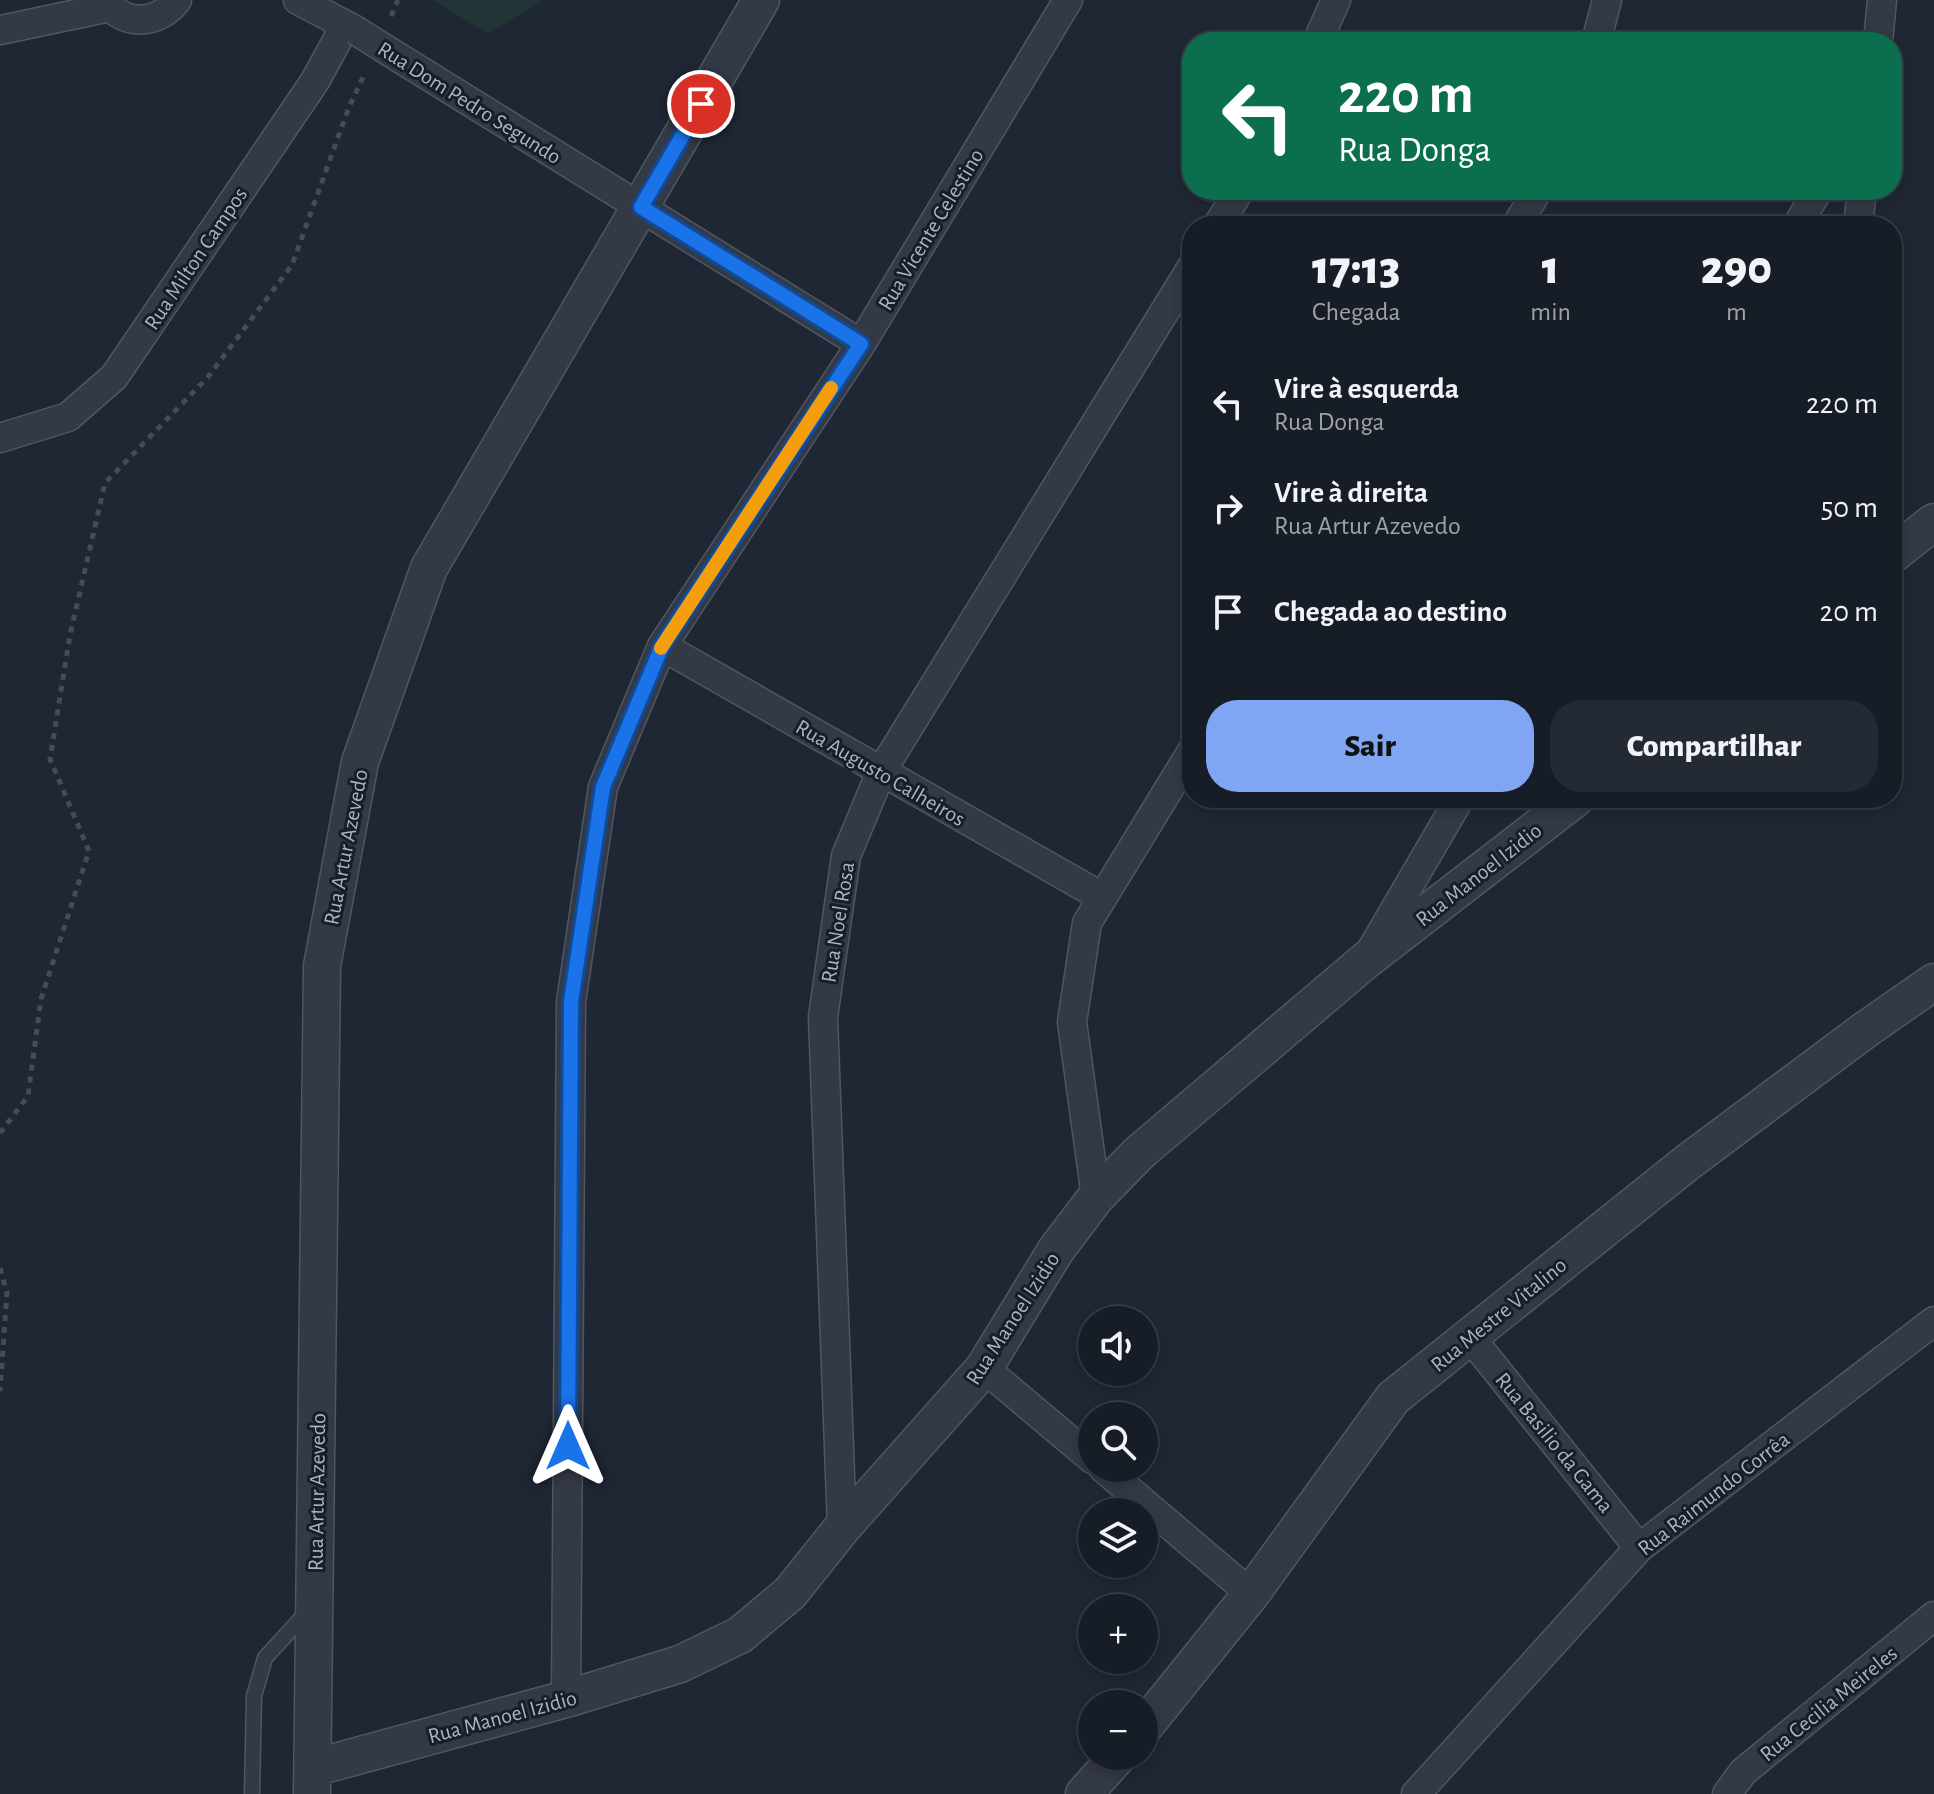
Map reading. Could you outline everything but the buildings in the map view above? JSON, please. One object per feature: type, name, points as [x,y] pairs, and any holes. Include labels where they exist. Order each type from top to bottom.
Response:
[{"type":"street","name":"Rua Dom Pedro Segundo","points":[[298,0],[350,28],[861,344]]},
{"type":"street","name":"Rua Artur Azevedo","points":[[312,1781],[322,966],[360,762],[429,568],[761,0]]},
{"type":"street","name":"Rua Vicente Celestino","points":[[566,1699],[571,1002],[603,787],[662,646],[861,344],[1068,0]]},
{"type":"street","points":[[1322,32],[1336,0]]},
{"type":"street","points":[[1599,32],[1607,0]]},
{"type":"street","points":[[1879,32],[1882,0]]},
{"type":"street","points":[[0,30],[107,4],[122,16],[136,20],[151,19],[184,1]]},
{"type":"street","name":"Rua Milton Campos","points":[[0,438],[68,417],[114,377],[350,28]]},
{"type":"street","name":"Rua Noel Rosa","points":[[842,1528],[823,1017],[846,856],[881,772],[1182,283]]},
{"type":"street","points":[[1902,547],[1934,522]]},
{"type":"street","name":"Rua Augusto Calheiros","points":[[662,646],[1102,897]]},
{"type":"street","points":[[1096,1197],[1072,1022],[1087,923],[1182,767]]},
{"type":"street","points":[[1365,961],[1454,808]]},
{"type":"street","name":"Rua Manoel Izidio","points":[[312,1781],[680,1664],[740,1635],[790,1593],[842,1528],[984,1368],[1056,1250],[1096,1197],[1139,1153],[1365,961],[1563,808]]},
{"type":"street","name":"Rua Mestre Vitalino","points":[[1158,1710],[1251,1594],[1393,1398],[1688,1162],[1934,982]]},
{"type":"street","name":"Rua Raimundo Corrêa","points":[[1416,1794],[1639,1548],[1934,1321]]},
{"type":"street","name":"Rua Basilio da Gama","points":[[1470,1337],[1639,1548]]},
{"type":"street","points":[[984,1368],[1078,1447]]},
{"type":"street","points":[[1119,1482],[1251,1594]]},
{"type":"street","name":"Rua Cecilia Meireles","points":[[1727,1794],[1743,1772],[1934,1616]]},
{"type":"street","points":[[1084,1794],[1105,1770]]},
{"type":"lane","points":[[252,1794],[254,1696],[265,1658],[314,1604]]},
{"type":"path","points":[[0,1133],[28,1096],[41,999],[89,851],[50,759],[70,635],[105,483],[208,377],[292,265],[349,107],[379,48],[398,0]]},
{"type":"path","points":[[0,1268],[7,1293],[0,1391]]},
{"type":"shaded area","points":[[433,0],[542,0],[488,34]]},
{"type":"slow traffic","points":[[661,648],[831,388]]},
{"type":"route","points":[[568,1446],[571,1002],[603,787],[662,646],[861,344],[641,207],[701,104]]}]
